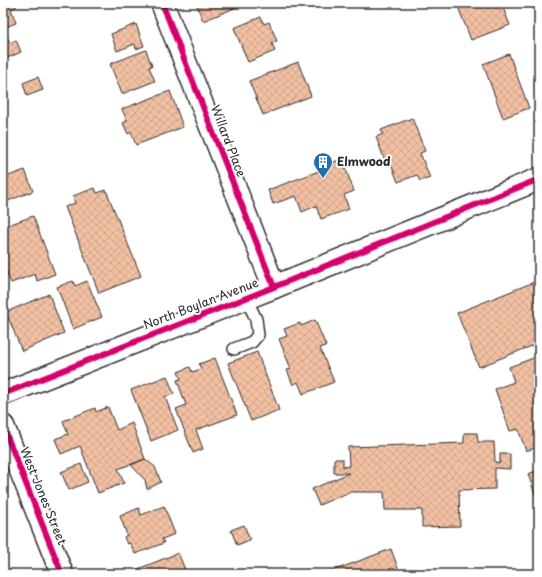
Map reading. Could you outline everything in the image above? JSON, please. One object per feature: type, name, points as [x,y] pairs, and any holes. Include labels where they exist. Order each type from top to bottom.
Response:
[{"type":"street","name":"Willard Place","points":[[162,3],[274,288]]},
{"type":"street","name":"North Boylan Avenue","points":[[3,394],[274,288],[539,178]]},
{"type":"street","name":"West Jones Street","points":[[3,426],[62,574]]},
{"type":"lane","points":[[234,349],[252,342],[258,335],[256,319],[246,298]]},
{"type":"path","points":[[4,370],[6,364]]},
{"type":"building","points":[[3,3],[16,3],[17,6],[11,9],[16,23],[3,28]]},
{"type":"building","points":[[196,3],[247,3],[203,21]]},
{"type":"building","points":[[501,3],[510,25],[471,40],[457,4]]},
{"type":"building","points":[[261,17],[264,24],[269,22],[277,41],[272,43],[275,51],[248,62],[234,28]]},
{"type":"building","points":[[136,24],[144,46],[136,49],[135,44],[117,51],[111,34]]},
{"type":"building","points":[[7,37],[10,43],[16,40],[21,52],[3,60],[3,38]]},
{"type":"building","points":[[146,50],[152,66],[149,67],[155,81],[122,94],[110,64]]},
{"type":"building","points":[[509,54],[529,108],[503,118],[483,64]]},
{"type":"building","points":[[298,62],[311,96],[263,115],[249,81]]},
{"type":"building","points":[[38,77],[43,90],[27,96],[23,83]]},
{"type":"building","points":[[170,91],[183,127],[136,145],[131,132],[128,134],[123,123],[127,121],[122,109]]},
{"type":"building","points":[[412,118],[425,151],[420,153],[430,178],[420,181],[417,175],[398,182],[391,164],[387,166],[376,137],[383,134],[381,130]]},
{"type":"building","name":"Elmwood","points":[[342,159],[354,191],[344,195],[349,209],[321,219],[316,206],[302,212],[296,196],[273,204],[268,190],[327,168],[326,165]]},
{"type":"building","points":[[25,170],[33,191],[3,203],[3,178]]},
{"type":"building","points":[[95,188],[97,193],[106,190],[141,276],[99,293],[65,207],[75,203],[73,196]]},
{"type":"building","points":[[33,216],[55,274],[37,281],[35,274],[11,283],[3,263],[3,227]]},
{"type":"building","points":[[539,280],[539,343],[479,367],[457,313]]},
{"type":"building","points":[[73,281],[75,286],[87,281],[102,317],[73,329],[57,287]]},
{"type":"building","points":[[49,294],[64,333],[22,351],[6,312]]},
{"type":"building","points":[[315,320],[326,346],[320,348],[334,382],[303,394],[298,382],[293,385],[287,370],[291,369],[279,339],[287,336],[284,329],[300,323],[301,326]]},
{"type":"building","points":[[257,352],[279,410],[251,421],[228,363]]},
{"type":"building","points":[[539,356],[539,446],[526,451],[518,429],[510,431],[495,389],[514,382],[509,367]]},
{"type":"building","points":[[215,358],[237,415],[196,430],[203,449],[193,453],[176,409],[186,405],[177,380],[181,379],[178,372],[190,367],[192,372],[201,369],[199,364]]},
{"type":"building","points":[[167,376],[174,394],[165,397],[178,430],[151,441],[131,390]]},
{"type":"building","points":[[108,407],[117,430],[132,423],[145,459],[118,469],[124,483],[98,493],[80,446],[61,454],[55,439],[68,434],[63,421],[95,408],[96,412]]},
{"type":"building","points":[[464,433],[477,433],[478,442],[494,442],[495,462],[500,463],[500,454],[510,454],[510,469],[495,468],[495,489],[459,490],[460,526],[422,527],[422,510],[385,510],[384,492],[350,492],[319,505],[312,489],[349,473],[334,473],[334,459],[343,459],[343,467],[349,466],[348,447],[464,443]]},
{"type":"building","points":[[145,459],[155,467],[161,482],[147,489],[145,480],[131,465]]},
{"type":"building","points":[[81,464],[88,482],[69,490],[61,472]]},
{"type":"building","points":[[539,470],[539,506],[528,474]]},
{"type":"building","points":[[164,506],[175,534],[162,539],[164,543],[135,554],[130,543],[127,544],[124,537],[127,535],[120,516],[139,508],[141,515]]},
{"type":"building","points":[[244,525],[250,540],[237,545],[231,530]]},
{"type":"building","points":[[391,549],[400,574],[324,574]]},
{"type":"building","points":[[178,553],[187,574],[134,574],[133,571]]},
{"type":"cycle path","points":[[162,3],[274,287]]},
{"type":"cycle path","points":[[3,394],[274,287],[539,179]]},
{"type":"cycle path","points":[[3,426],[62,574]]},
{"type":"place","name":"Elmwood","points":[[323,179]]}]
